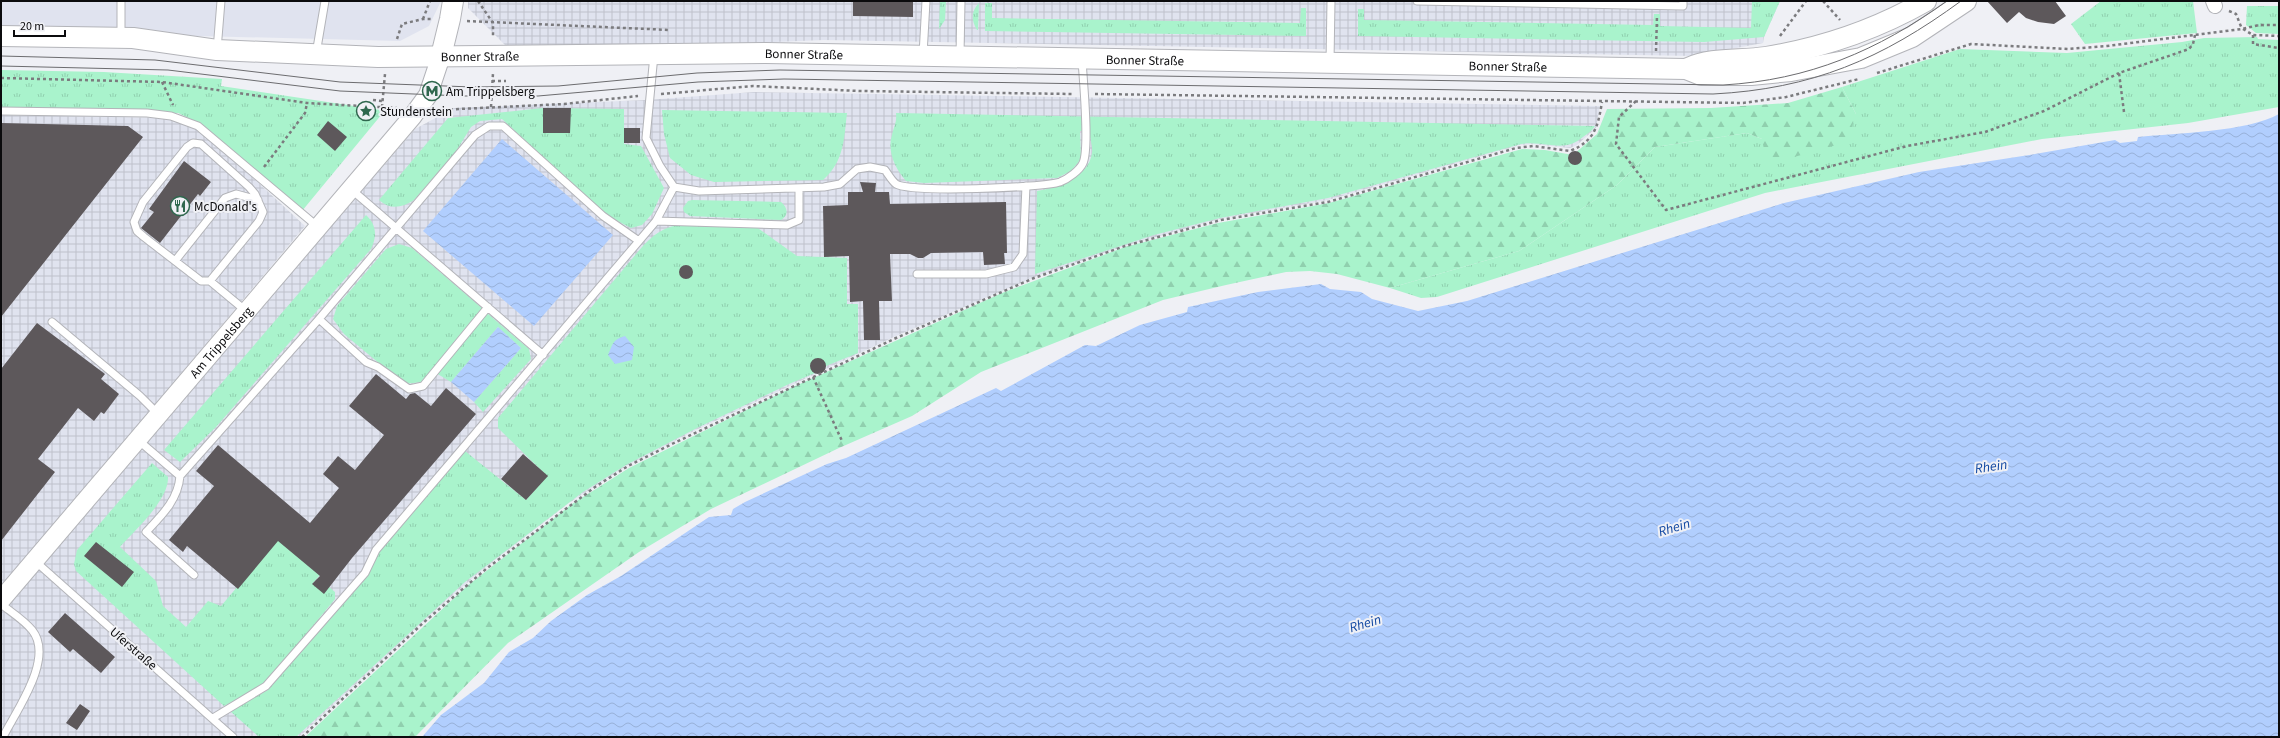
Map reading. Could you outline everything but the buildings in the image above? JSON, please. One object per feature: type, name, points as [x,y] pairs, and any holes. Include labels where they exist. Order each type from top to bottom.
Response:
[{"type":"main road","points":[[441,56],[453,1]]},
{"type":"main road","name":"Bonner Straße","points":[[1686,69],[1702,62],[1765,57],[1803,49],[1852,34],[1893,19],[1926,1]]},
{"type":"main road","name":"Bonner Straße","points":[[1,36],[121,38],[217,50],[392,56],[654,53],[960,55],[1655,68],[1686,69],[1701,75],[1751,75],[1791,71],[1861,58],[1912,37],[1966,1]]},
{"type":"street","name":"Am Trippelsberg","points":[[1,600],[352,190],[418,109],[428,95],[441,56]]},
{"type":"lane","points":[[121,1],[121,38]]},
{"type":"lane","points":[[217,50],[221,1]]},
{"type":"lane","points":[[316,54],[325,1]]},
{"type":"lane","points":[[923,55],[926,1]]},
{"type":"lane","points":[[960,55],[961,1]]},
{"type":"lane","points":[[1330,63],[1331,1]]},
{"type":"lane","points":[[1417,1],[1657,6],[1683,6],[1683,1]]},
{"type":"lane","points":[[654,53],[646,138],[660,166],[674,187],[699,191],[799,188],[840,184],[857,169],[870,167],[885,170],[896,184],[916,189],[1026,186],[1060,182],[1068,178],[1083,163],[1086,147],[1082,58]]},
{"type":"lane","points":[[1,111],[147,113],[184,119],[198,126],[319,228]]},
{"type":"lane","points":[[194,575],[146,532],[173,502],[178,494],[180,476],[319,319],[475,135],[489,126],[503,126],[603,216],[639,241]]},
{"type":"lane","points":[[210,281],[259,221],[263,212],[258,200],[249,187],[206,148],[201,144],[193,142],[187,147],[143,202],[134,222],[137,231],[201,281],[210,281],[247,313]]},
{"type":"lane","points":[[917,274],[986,274],[1014,267],[1023,254],[1026,186]]},
{"type":"lane","points":[[213,718],[266,686],[364,573],[376,550],[656,221],[674,187]]},
{"type":"lane","points":[[656,221],[787,225],[799,220],[799,188]]},
{"type":"lane","points":[[352,190],[543,355]]},
{"type":"lane","points":[[175,261],[225,198],[236,194],[258,200]]},
{"type":"lane","points":[[319,319],[366,362],[378,367],[409,389],[423,386],[488,307]]},
{"type":"lane","points":[[52,322],[140,396],[159,416]]},
{"type":"lane","points":[[138,440],[180,476]]},
{"type":"lane","name":"Uferstraße","points":[[34,561],[233,737]]},
{"type":"lane","points":[[1,604],[33,630],[38,646],[39,664],[33,680],[3,737]]},
{"type":"path","points":[[423,19],[430,1]]},
{"type":"path","points":[[478,1],[493,23],[670,30]]},
{"type":"path","points":[[1765,57],[1806,1]]},
{"type":"path","points":[[1823,1],[1852,34]]},
{"type":"path","points":[[2214,4],[2236,14],[2242,29],[2253,35],[2279,36]]},
{"type":"path","points":[[1655,68],[1657,6]]},
{"type":"path","points":[[1890,69],[1971,44],[2068,49],[2107,46],[2195,35],[2242,29],[2259,25],[2279,25]]},
{"type":"path","points":[[1636,102],[1619,117],[1616,144],[1666,210],[1907,146],[1985,132],[2044,111],[2119,73],[2189,49],[2193,44],[2195,35]]},
{"type":"path","points":[[2253,35],[2253,44],[2279,48]]},
{"type":"path","points":[[382,107],[383,78],[392,56]]},
{"type":"path","points":[[2119,73],[2124,112]]},
{"type":"path","points":[[1,78],[162,82],[308,103],[418,109],[564,104],[753,86],[859,91],[1743,103],[1786,98],[1846,83]]},
{"type":"path","points":[[492,82],[506,81]]},
{"type":"path","points":[[162,82],[178,114],[184,119]]},
{"type":"path","points":[[222,85],[222,90]]},
{"type":"path","points":[[373,100],[382,100]]},
{"type":"path","points":[[302,737],[456,594],[570,505],[628,466],[896,338],[1034,278],[1125,246],[1221,220],[1328,202],[1516,148],[1533,146],[1570,151],[1594,133],[1597,128],[1602,102]]},
{"type":"path","points":[[257,177],[305,113],[308,103]]},
{"type":"path","points":[[814,377],[842,441]]},
{"type":"shaded area","points":[[1,1],[441,1],[429,26],[400,41],[1,31]]},
{"type":"shaded area","points":[[468,1],[1780,1],[1764,37],[1763,43],[1693,56],[824,40],[513,53],[468,8]]},
{"type":"shaded area","points":[[754,92],[1600,106],[1596,128],[1577,145],[1570,148],[1532,144],[1520,145],[1328,200],[1219,219],[1124,246],[1037,276],[896,336],[696,430],[626,466],[569,503],[481,571],[439,607],[299,737],[1,737],[1,611],[415,129],[454,108],[646,100]]},
{"type":"shaded area","points":[[1,115],[172,118],[199,128],[305,226],[1,588]]},
{"type":"green space","points":[[940,1],[946,1],[945,20],[939,29]]},
{"type":"green space","points":[[1752,1],[1780,1],[1764,37],[1704,42],[1358,36],[1358,9],[1364,9],[1364,20],[1653,25],[1654,14],[1660,14],[1660,26],[1751,28]]},
{"type":"green space","points":[[2101,1],[2193,1],[2197,33],[2085,44],[2071,24]]},
{"type":"green space","points":[[979,3],[977,30],[973,19],[973,12]]},
{"type":"green space","points":[[985,3],[992,3],[992,18],[1300,23],[1301,8],[1306,8],[1306,36],[985,31]]},
{"type":"green space","points":[[2247,6],[2279,6],[2279,34],[2256,33],[2246,25]]},
{"type":"green space","points":[[2257,37],[2258,39],[2279,40],[2279,107],[2188,123],[2042,139],[1765,193],[1437,297],[1421,298],[1390,288],[1519,251],[1617,185],[1655,147],[1747,133],[1762,139],[1856,114],[1842,87],[1960,49],[2067,53],[2182,42],[2204,38]]},
{"type":"green space","points":[[1,70],[104,72],[222,79],[221,86],[381,110],[382,114],[302,211],[199,123],[178,113],[1,109]]},
{"type":"green space","points":[[1842,87],[1856,114],[1847,142],[1780,161],[1766,160],[1762,139],[1747,133],[1655,147],[1617,185],[1519,251],[1390,288],[1337,274],[1310,271],[1286,272],[1226,285],[1163,300],[981,372],[912,416],[839,448],[711,509],[639,552],[508,643],[415,737],[305,737],[467,586],[572,504],[629,468],[793,387],[1002,293],[1125,247],[1218,223],[1329,203],[1522,149],[1545,150],[1573,155],[1597,134],[1607,109],[1711,108],[1788,103]]},
{"type":"green space","points":[[543,108],[624,109],[624,144],[641,146],[664,188],[652,214],[642,225],[631,228],[604,214],[502,119],[480,121],[471,127],[455,153],[414,200],[405,205],[392,207],[379,200],[448,118]]},
{"type":"green space","points":[[662,110],[847,113],[842,150],[835,166],[823,180],[714,182],[691,175],[670,158],[664,134]]},
{"type":"green space","points":[[896,113],[1595,126],[1591,131],[1576,142],[1568,145],[1521,144],[1328,198],[1220,218],[1154,235],[1035,274],[1037,191],[1062,184],[1078,175],[1085,169],[1090,161],[1092,153],[1089,131],[1080,131],[1081,159],[1071,171],[1057,178],[924,183],[906,181],[898,171],[893,160],[891,154],[891,141],[896,122]]},
{"type":"green space","points":[[688,201],[781,202],[787,211],[784,218],[781,220],[690,216],[684,212],[683,208]]},
{"type":"green space","points":[[366,215],[370,219],[375,231],[371,249],[216,427],[180,462],[164,450]]},
{"type":"green space","points":[[690,223],[755,226],[797,256],[847,258],[847,304],[858,304],[858,353],[826,366],[822,373],[815,373],[789,384],[697,428],[626,465],[583,492],[465,582],[296,737],[259,737],[230,711],[268,690],[366,573],[380,549],[465,451],[526,500],[547,476],[498,428],[498,418],[642,247],[653,236],[669,227]]},
{"type":"green space","points":[[399,244],[412,248],[483,309],[422,382],[404,384],[344,334],[333,319],[337,306],[386,249]]},
{"type":"green space","points":[[487,313],[529,349],[531,359],[483,412],[474,402],[521,348],[498,327],[451,382],[436,373]]},
{"type":"green space","points":[[152,463],[168,477],[167,486],[157,505],[120,547],[156,581],[163,606],[186,627],[208,601],[221,606],[278,539],[320,575],[313,583],[329,587],[335,592],[335,599],[265,684],[224,706],[76,571],[74,564],[77,550]]},
{"type":"water","name":"Rhein","points":[[2279,114],[2279,737],[422,737],[441,715],[484,683],[509,652],[533,638],[551,621],[587,595],[621,576],[709,517],[731,515],[733,509],[745,502],[827,464],[846,458],[996,388],[1001,391],[1085,345],[1096,346],[1140,325],[1187,312],[1188,307],[1258,292],[1321,284],[1330,289],[1361,292],[1372,299],[1418,311],[1467,301],[1784,203],[1919,172],[2115,140],[2120,143],[2137,141],[2138,137],[2211,131],[2249,125]]},
{"type":"water","points":[[502,139],[613,235],[534,326],[423,231]]},
{"type":"water","points":[[498,327],[521,348],[474,402],[451,382]]},
{"type":"water","points":[[625,336],[634,347],[632,360],[615,364],[608,355],[615,341]]},
{"type":"tram line","points":[[1,56],[155,60],[340,82],[472,87],[558,86],[697,73],[780,70],[1723,85],[1784,77],[1841,60],[1895,35],[1947,1]]},
{"type":"tram line","points":[[1,66],[168,70],[340,91],[463,96],[538,96],[698,82],[784,79],[1713,94],[1782,86],[1814,78],[1844,67],[1874,55],[1903,39],[1961,1]]},
{"type":"place","name":"Am Trippelsberg","points":[[432,91]]},
{"type":"place","name":"Stundenstein","points":[[366,111]]},
{"type":"place","name":"McDonald's","points":[[180,206]]}]
